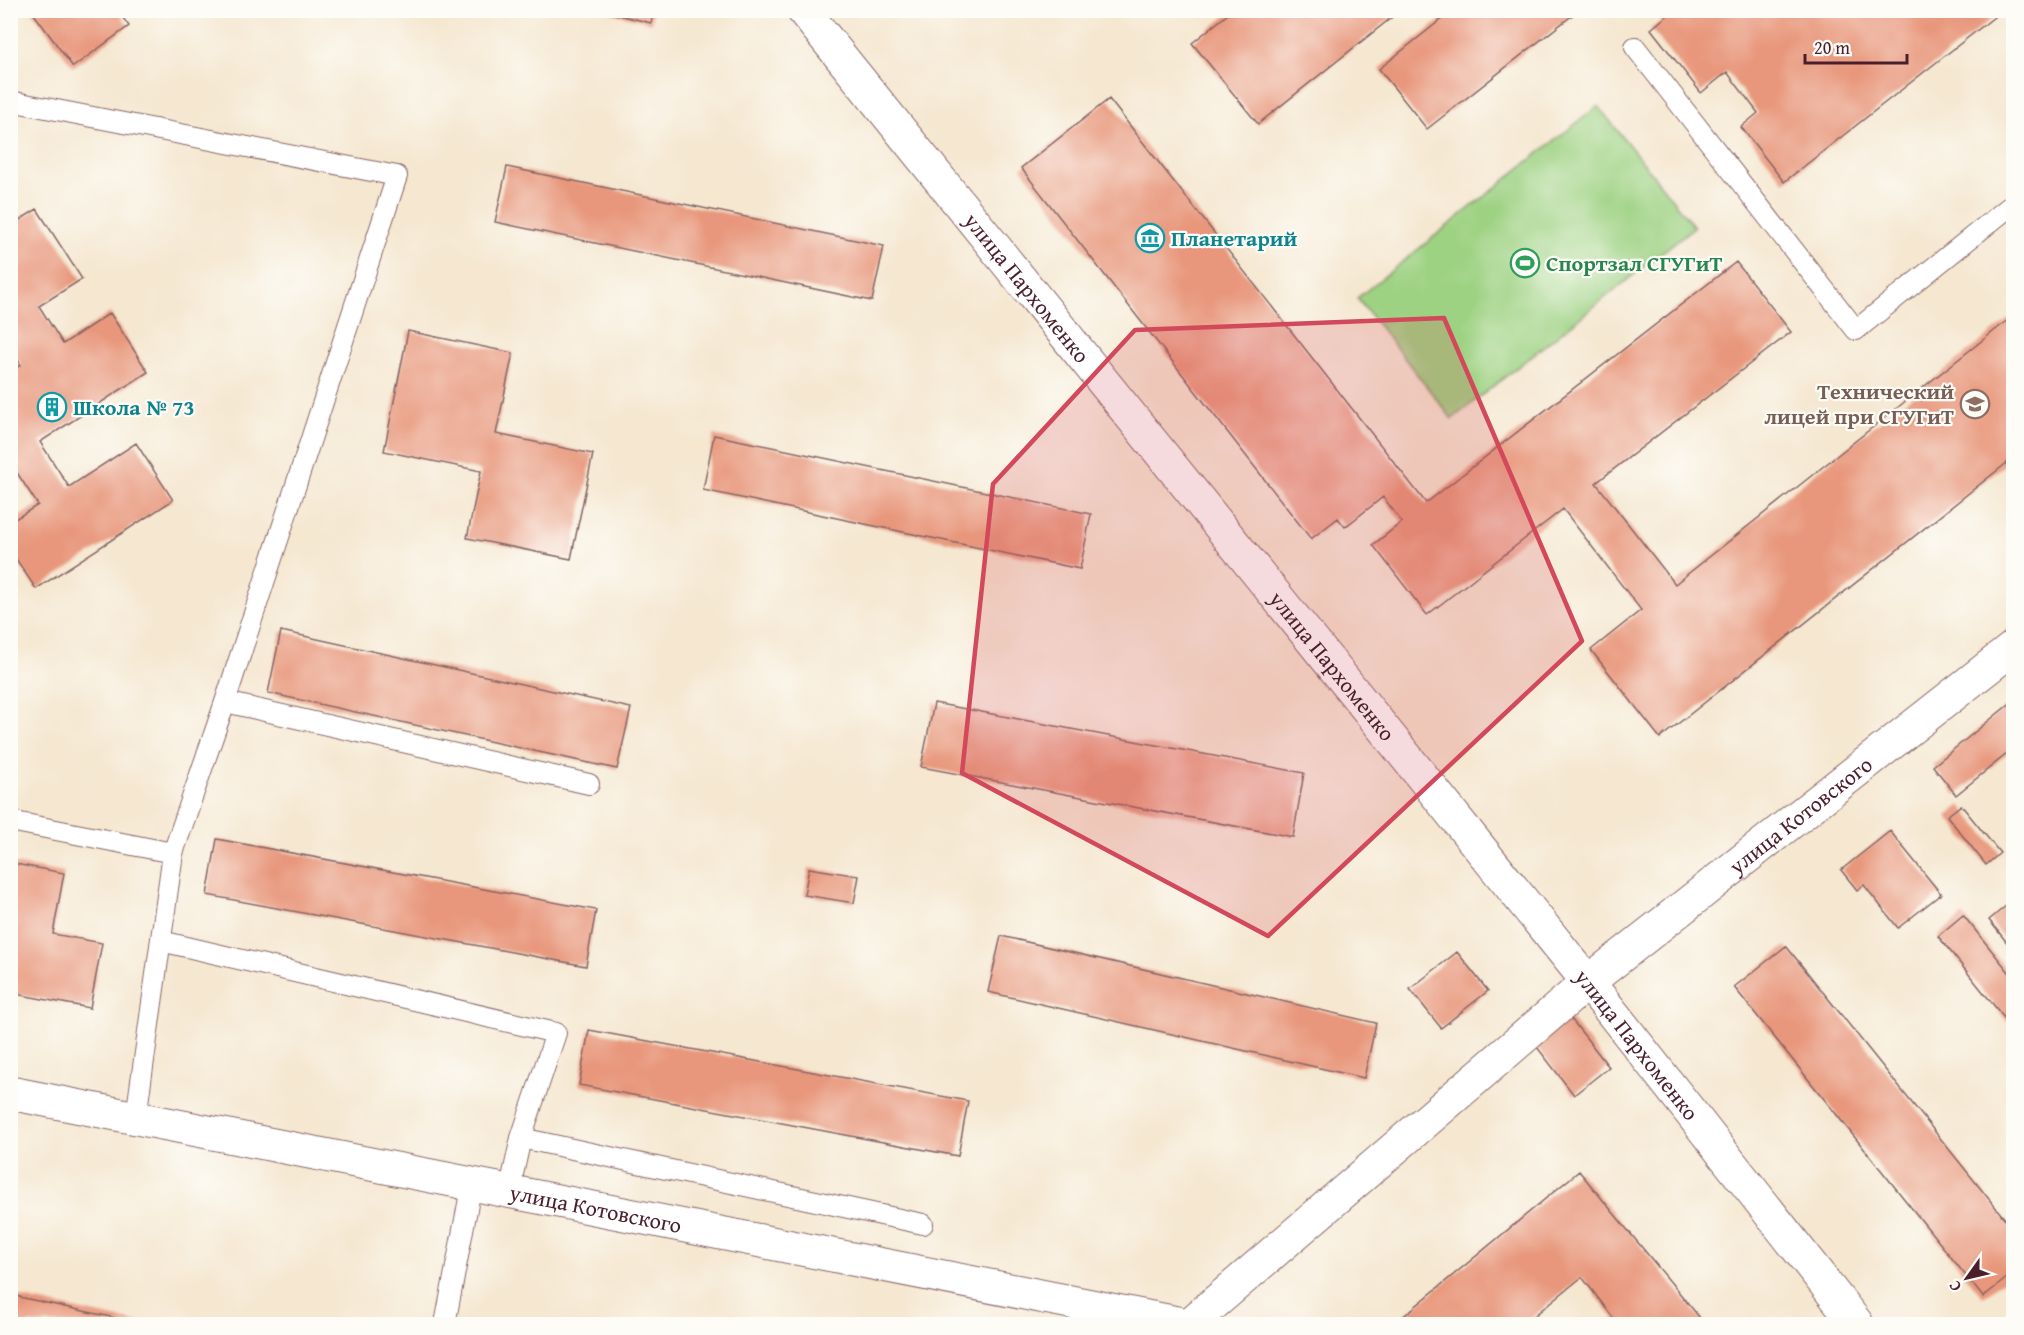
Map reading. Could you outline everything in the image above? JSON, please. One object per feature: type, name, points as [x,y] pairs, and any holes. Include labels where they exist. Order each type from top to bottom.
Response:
[{"type":"street","name":"улица Пархоменко","points":[[803,10],[1588,982],[1857,1324]]},
{"type":"street","name":"улица Котовского","points":[[1190,1324],[1588,982],[2013,647]]},
{"type":"street","name":"улица Котовского","points":[[10,1092],[1182,1324]]},
{"type":"lane","points":[[1635,46],[1856,330],[2013,203]]},
{"type":"lane","points":[[10,101],[397,176],[225,702],[173,853],[136,1117]]},
{"type":"lane","points":[[225,702],[589,784]]},
{"type":"lane","points":[[10,821],[173,853]]},
{"type":"lane","points":[[161,941],[556,1034],[520,1138],[509,1192]]},
{"type":"lane","points":[[520,1138],[923,1224]]},
{"type":"lane","points":[[445,1324],[472,1183]]},
{"type":"highlighted area","points":[[1444,318],[1582,641],[1268,936],[962,773],[993,484],[1135,330]]},
{"type":"green space","name":"Спортзал СГУГиТ","points":[[1598,106],[1694,227],[1452,419],[1357,298]]},
{"type":"building","points":[[31,10],[117,10],[129,26],[73,67]]},
{"type":"building","points":[[599,10],[654,10],[651,23]]},
{"type":"building","points":[[1233,10],[1401,10],[1258,124],[1192,43]]},
{"type":"building","points":[[1453,10],[1579,10],[1427,129],[1379,69]]},
{"type":"building","points":[[1674,10],[2003,10],[1784,182],[1741,127],[1758,113],[1727,72],[1701,93],[1651,29]]},
{"type":"building","points":[[1109,99],[1426,503],[1736,262],[1791,332],[1596,483],[1675,584],[2013,316],[2013,458],[1660,738],[1591,650],[1641,610],[1563,509],[1427,615],[1373,545],[1402,522],[1383,497],[1345,527],[1338,518],[1311,539],[1021,168]]},
{"type":"building","points":[[507,167],[884,246],[872,301],[495,222]]},
{"type":"building","name":"Школа № 73","points":[[37,209],[82,279],[39,306],[63,344],[110,313],[148,372],[40,442],[69,487],[136,443],[173,500],[36,589],[10,550],[10,522],[38,505],[10,462],[10,372],[21,365],[10,348],[10,226]]},
{"type":"building","points":[[408,331],[513,353],[496,434],[593,454],[571,559],[467,538],[481,471],[384,451]]},
{"type":"building","points":[[714,435],[1091,514],[1080,569],[703,490]]},
{"type":"building","points":[[281,631],[631,708],[617,769],[268,693]]},
{"type":"building","points":[[2013,701],[2013,749],[1956,795],[1933,766]]},
{"type":"building","points":[[934,703],[1304,773],[1293,837],[921,767]]},
{"type":"building","points":[[1961,805],[2000,853],[1986,865],[1947,816]]},
{"type":"building","points":[[1890,831],[1941,894],[1898,928],[1864,885],[1857,890],[1841,870]]},
{"type":"building","points":[[217,839],[596,910],[586,966],[207,895]]},
{"type":"building","points":[[10,863],[64,873],[53,934],[102,943],[90,1008],[10,993]]},
{"type":"building","points":[[809,868],[859,876],[854,903],[804,895]]},
{"type":"building","points":[[2013,900],[2013,950],[1989,920]]},
{"type":"building","points":[[1963,915],[2013,977],[2013,1029],[1938,936]]},
{"type":"building","points":[[1001,936],[1376,1023],[1364,1078],[988,992]]},
{"type":"building","points":[[1786,946],[2013,1229],[2013,1273],[1983,1297],[1734,987]]},
{"type":"building","points":[[1457,952],[1488,991],[1441,1028],[1410,989]]},
{"type":"building","points":[[1568,1015],[1609,1067],[1574,1095],[1533,1042]]},
{"type":"building","points":[[589,1030],[968,1101],[958,1156],[579,1085]]},
{"type":"building","points":[[1579,1171],[1705,1324],[1618,1324],[1582,1277],[1524,1324],[1394,1324]]},
{"type":"building","points":[[10,1295],[143,1324],[10,1324]]},
{"type":"place","name":"Планетарий","points":[[1150,238]]},
{"type":"place","name":"Спортзал СГУГиТ","points":[[1525,263]]},
{"type":"place","name":"Технический лицей при СГУГиТ","points":[[1975,404]]},
{"type":"place","name":"Школа № 73","points":[[52,407]]}]
